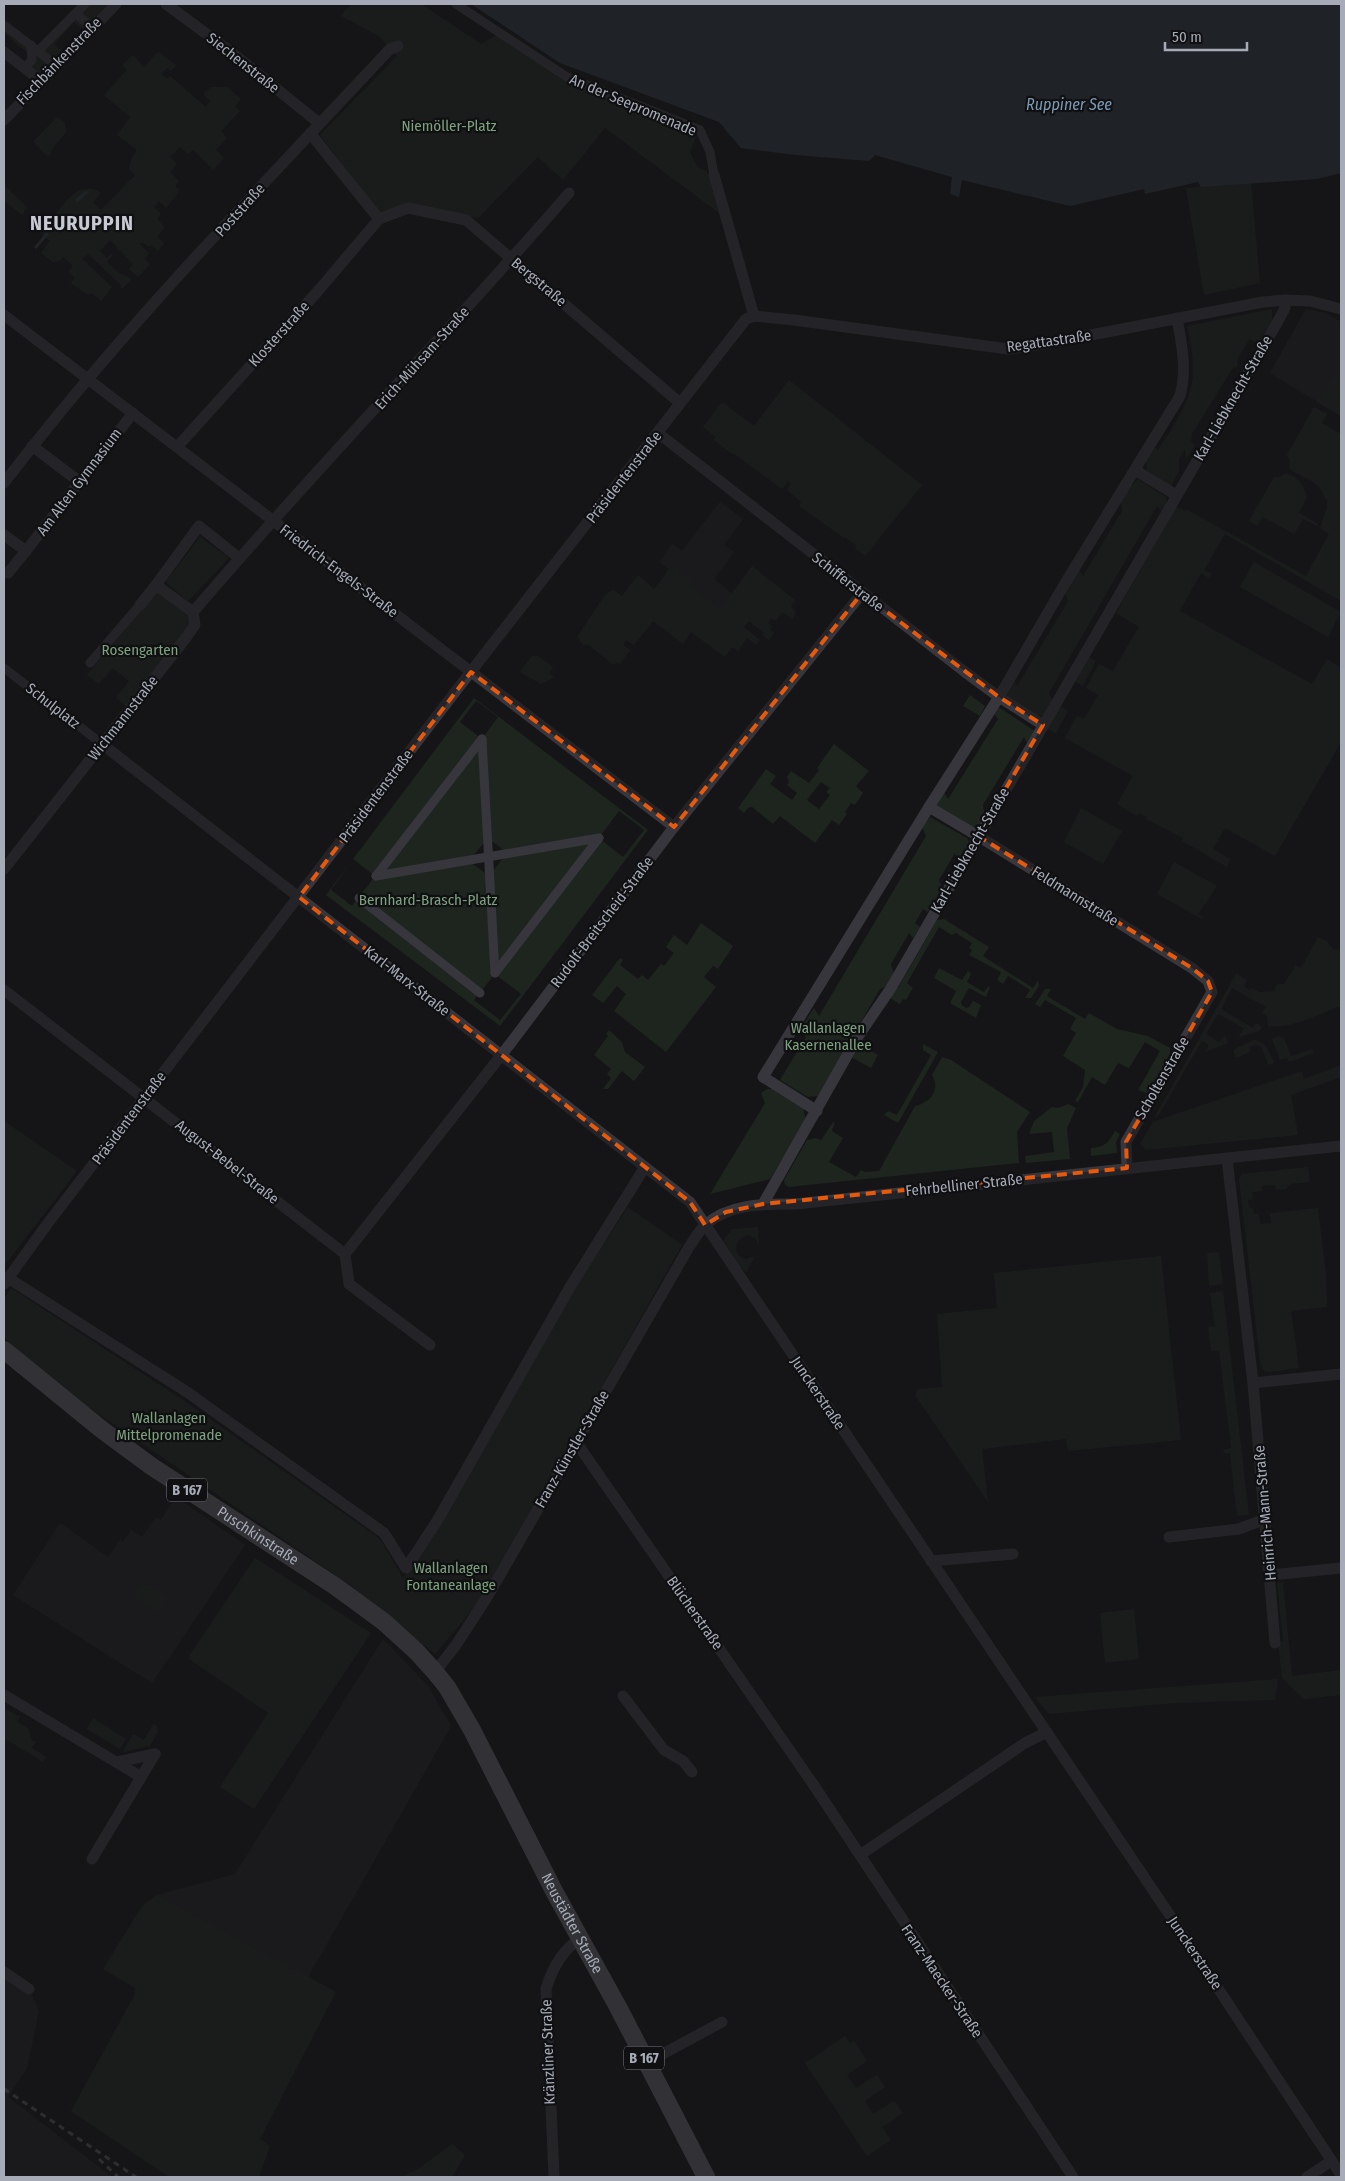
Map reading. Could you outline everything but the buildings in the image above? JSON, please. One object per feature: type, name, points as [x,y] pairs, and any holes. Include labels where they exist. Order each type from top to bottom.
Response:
[{"type":"main road","name":"Puschkinstraße","points":[[4,1350],[103,1431],[151,1466],[336,1586],[384,1622],[416,1651],[435,1672]]},
{"type":"main road","name":"Neustädter Straße","points":[[435,1672],[447,1687],[472,1730],[706,2177]]},
{"type":"street","points":[[24,68],[32,60],[34,48],[85,4]]},
{"type":"street","name":"Siechenstraße","points":[[166,4],[231,52],[319,123]]},
{"type":"street","name":"An der Seepromenade","points":[[456,4],[567,77],[700,130],[710,152],[714,175],[754,316]]},
{"type":"street","name":"Fischbänkenstraße","points":[[4,120],[91,28],[109,6]]},
{"type":"street","points":[[76,13],[91,28]]},
{"type":"street","points":[[4,25],[55,65]]},
{"type":"street","name":"Poststraße","points":[[4,483],[86,378],[319,123],[390,49],[398,46]]},
{"type":"street","points":[[4,52],[40,80]]},
{"type":"street","points":[[310,133],[379,219]]},
{"type":"street","name":"Erich-Mühsam-Straße","points":[[273,521],[512,260],[569,193]]},
{"type":"street","name":"Bergstraße","points":[[379,219],[408,208],[466,220],[680,403]]},
{"type":"street","name":"Klosterstraße","points":[[177,447],[318,291],[379,219]]},
{"type":"street","name":"Regattastraße","points":[[754,316],[1008,349],[1285,300],[1310,301],[1341,308]]},
{"type":"street","name":"Karl-Liebknecht-Straße","points":[[764,1204],[857,1038],[883,998],[1277,323],[1285,308],[1285,300]]},
{"type":"street","name":"Friedrich-Engels-Straße","points":[[4,315],[674,827]]},
{"type":"street","name":"Präsidentenstraße","points":[[6,1281],[143,1098],[471,672],[737,329],[746,319],[754,316]]},
{"type":"street","points":[[817,1110],[764,1077],[999,697],[1064,585],[1180,396],[1184,381],[1184,358],[1177,318]]},
{"type":"street","name":"Am Alten Gymnasium","points":[[8,573],[133,413]]},
{"type":"street","name":"Schifferstraße","points":[[658,433],[862,593],[999,697],[1043,725]]},
{"type":"street","points":[[32,446],[80,482]]},
{"type":"street","points":[[1135,470],[1176,495]]},
{"type":"street","points":[[156,585],[192,612],[238,558],[273,521]]},
{"type":"street","points":[[90,663],[156,585],[199,526],[238,558]]},
{"type":"street","name":"Am Alten Gymnasium","points":[[4,535],[26,551]]},
{"type":"street","name":"Rudolf-Breitscheid-Straße","points":[[345,1254],[502,1054],[674,827],[862,593]]},
{"type":"street","name":"Wichmannstraße","points":[[4,869],[190,632],[195,625],[192,612]]},
{"type":"street","name":"Schulplatz","points":[[4,668],[102,744]]},
{"type":"street","points":[[489,856],[376,876],[482,739],[489,856],[495,973],[599,838],[489,856]]},
{"type":"street","name":"Karl-Marx-Straße","points":[[102,744],[690,1202],[705,1225]]},
{"type":"street","name":"Feldmannstraße","points":[[929,808],[978,836],[1192,968],[1208,981],[1212,992]]},
{"type":"street","points":[[359,898],[480,992]]},
{"type":"street","name":"August-Bebel-Straße","points":[[4,990],[345,1254]]},
{"type":"street","name":"Scholtenstraße","points":[[1127,1168],[1126,1142],[1212,992]]},
{"type":"street","name":"Fehrbelliner Straße","points":[[705,1225],[726,1212],[764,1204],[796,1204],[1341,1146]]},
{"type":"street","points":[[1227,1158],[1253,1383],[1341,1374]]},
{"type":"street","points":[[6,1281],[187,1392],[384,1533],[406,1568],[437,1521],[570,1287],[645,1167]]},
{"type":"street","name":"Junckerstraße","points":[[705,1225],[1047,1732],[1341,2175]]},
{"type":"street","name":"Franz-Künstler-Straße","points":[[435,1672],[456,1645],[489,1594],[688,1247],[705,1225]]},
{"type":"street","points":[[345,1254],[349,1284],[430,1345]]},
{"type":"street","name":"Heinrich-Mann-Straße","points":[[1253,1383],[1276,1644]]},
{"type":"street","name":"Blücherstraße","points":[[576,1442],[813,1784]]},
{"type":"street","points":[[1169,1537],[1239,1529],[1265,1518]]},
{"type":"street","points":[[931,1561],[1013,1554]]},
{"type":"street","points":[[1270,1575],[1341,1568]]},
{"type":"street","points":[[4,1695],[141,1777]]},
{"type":"street","points":[[623,1696],[664,1750],[682,1761],[692,1772]]},
{"type":"street","points":[[860,1855],[1025,1744],[1047,1732]]},
{"type":"street","points":[[92,1859],[155,1754],[117,1762]]},
{"type":"street","name":"Franz-Maecker-Straße","points":[[813,1784],[1073,2177]]},
{"type":"street","name":"Kränzliner Straße","points":[[554,2177],[546,1989],[550,1978],[569,1945],[580,1939]]},
{"type":"street","points":[[4,1972],[29,1989]]},
{"type":"street","points":[[646,2063],[722,2022]]},
{"type":"street","points":[[1307,2177],[1331,2161]]},
{"type":"highlighted area","points":[[862,593],[999,697],[1043,725],[978,836],[1192,968],[1208,981],[1212,992],[1126,1142],[1127,1168],[763,1204],[726,1212],[705,1225],[690,1202],[299,897],[471,672],[674,827]]},
{"type":"shaded area","points":[[1306,309],[1325,313],[1341,322],[1341,416],[1270,373]]},
{"type":"shaded area","points":[[720,502],[743,519],[724,545],[734,552],[714,579],[732,594],[720,609],[659,562],[672,544],[682,551]]},
{"type":"shaded area","points":[[176,1497],[245,1545],[152,1683],[13,1595],[60,1523],[108,1557],[120,1540],[123,1542],[131,1530],[142,1537],[156,1517],[161,1520]]},
{"type":"shaded area","points":[[383,1639],[428,1686],[451,1726],[308,1977],[157,1895],[235,1874]]},
{"type":"shaded area","points":[[4,1972],[29,1989],[39,2011],[27,2068],[8,2097],[112,2177],[4,2177]]},
{"type":"green space","points":[[85,4],[108,4],[83,30],[74,22],[54,44],[63,52],[39,77],[22,65],[30,55],[4,33],[4,25],[38,51]]},
{"type":"green space","name":"Niemöller-Platz","points":[[351,4],[421,4],[481,44],[497,35],[561,78],[695,132],[696,137],[690,152],[697,167],[707,171],[719,213],[605,128],[563,180],[538,157],[478,218],[446,211],[436,212],[406,203],[380,213],[320,135],[397,56],[379,36],[341,16]]},
{"type":"green space","points":[[158,52],[176,65],[171,71],[167,68],[161,74],[167,79],[170,76],[206,107],[210,101],[203,94],[211,87],[227,87],[241,99],[235,106],[240,111],[221,131],[227,138],[216,150],[224,158],[213,170],[193,150],[188,154],[180,147],[170,157],[177,164],[170,172],[179,181],[175,186],[180,190],[166,208],[159,201],[154,207],[161,214],[157,219],[165,227],[157,237],[164,243],[158,251],[151,245],[149,247],[142,242],[140,244],[149,253],[145,259],[150,264],[138,277],[129,269],[133,264],[110,240],[100,251],[107,258],[112,253],[107,262],[119,273],[132,279],[122,289],[120,284],[88,254],[82,259],[112,287],[101,301],[92,293],[88,295],[71,283],[75,278],[68,272],[73,266],[63,257],[54,263],[41,253],[50,241],[42,235],[59,209],[74,194],[82,190],[91,189],[101,193],[93,202],[101,210],[135,175],[129,169],[132,157],[137,150],[117,135],[130,117],[104,95],[127,70],[122,65],[133,55],[144,67]]},
{"type":"green space","points":[[57,117],[65,123],[66,132],[51,150],[52,152],[48,157],[33,142]]},
{"type":"green space","points":[[1251,182],[1260,283],[1204,295],[1186,188]]},
{"type":"green space","points":[[4,185],[27,207],[22,215],[4,201]]},
{"type":"green space","points":[[1272,309],[1272,321],[1258,343],[1249,339],[1238,358],[1237,367],[1232,369],[1192,434],[1191,442],[1195,445],[1186,459],[1185,449],[1179,459],[1179,472],[1171,486],[1147,471],[1146,462],[1152,445],[1158,450],[1178,418],[1190,392],[1193,364],[1187,326]]},
{"type":"green space","points":[[1341,370],[1341,416],[1317,402]]},
{"type":"green space","points":[[789,380],[922,485],[865,556],[855,548],[857,546],[799,506],[801,502],[787,490],[791,484],[788,481],[782,489],[714,440],[716,437],[703,427],[722,402],[754,426]]},
{"type":"green space","points":[[1314,407],[1327,414],[1322,423],[1341,434],[1341,601],[1225,534],[1204,570],[1212,574],[1209,578],[1201,573],[1180,611],[1312,684],[1327,659],[1341,668],[1341,742],[1275,856],[1225,828],[1213,849],[1230,859],[1227,867],[1182,841],[1183,838],[1146,819],[1147,817],[1139,813],[1137,816],[1117,804],[1133,776],[1065,738],[1077,716],[1084,719],[1098,695],[1086,688],[1099,664],[1113,671],[1139,627],[1116,613],[1176,506],[1185,511],[1186,509],[1306,576],[1329,534],[1320,528],[1327,509],[1327,499],[1325,499],[1323,492],[1315,483],[1289,468],[1290,461],[1287,455]]},
{"type":"green space","points":[[1285,473],[1297,479],[1306,493],[1307,497],[1299,513],[1318,524],[1317,526],[1303,519],[1294,534],[1263,517],[1257,526],[1249,521],[1274,477],[1280,477]]},
{"type":"green space","points":[[1137,479],[1166,497],[1167,504],[1162,512],[1157,506],[1049,693],[1052,701],[1046,713],[1042,716],[1037,715],[1009,699],[1007,694],[1014,679],[1017,686],[1068,601],[1064,592],[1079,570],[1083,576],[1122,511],[1121,500],[1129,485],[1133,485]]},
{"type":"green space","points":[[200,537],[229,558],[188,601],[166,582]]},
{"type":"green space","points":[[1254,562],[1341,612],[1328,637],[1240,587]]},
{"type":"green space","points":[[673,564],[679,569],[677,572],[683,577],[685,574],[691,578],[688,584],[720,609],[752,566],[795,600],[791,606],[796,613],[792,619],[782,612],[776,621],[771,618],[768,623],[772,626],[770,629],[774,633],[769,640],[762,635],[764,633],[749,621],[744,627],[760,640],[756,645],[747,638],[738,651],[732,647],[725,657],[691,632],[683,644],[653,621],[634,645],[626,640],[623,645],[630,650],[620,664],[617,662],[614,665],[587,644],[584,646],[577,637],[605,595],[613,590],[622,596],[638,575],[654,589]]},
{"type":"green space","name":"Rosengarten","points":[[158,589],[188,611],[190,624],[182,633],[184,636],[127,707],[116,698],[129,681],[113,668],[99,684],[87,675]]},
{"type":"green space","points":[[532,656],[538,656],[553,667],[549,673],[554,677],[541,684],[520,672]]},
{"type":"green space","points":[[1089,657],[1096,661],[1083,686],[1075,681]]},
{"type":"green space","points":[[970,695],[985,706],[980,716],[963,706]]},
{"type":"green space","name":"Bernhard-Brasch-Platz","points":[[474,698],[648,830],[500,1026],[326,895],[352,860],[331,890],[352,906],[375,876],[353,859]],"holes":[[[476,701],[498,717],[482,739],[460,722]],[[619,811],[644,830],[623,857],[599,838]],[[488,838],[507,853],[489,876],[469,861]],[[495,974],[521,994],[500,1020],[474,1000]]]},
{"type":"green space","points":[[1061,706],[1068,711],[1056,733],[1047,729]]},
{"type":"green space","points":[[996,708],[1000,708],[1035,731],[1028,745],[1024,737],[983,805],[985,817],[980,825],[972,827],[936,806],[944,792],[948,799],[998,719],[993,712]]},
{"type":"green space","points":[[834,744],[869,771],[856,786],[863,793],[855,805],[851,803],[845,812],[847,814],[839,825],[832,820],[815,843],[780,816],[773,824],[752,807],[748,808],[744,813],[738,808],[766,769],[776,776],[770,784],[792,800],[797,793],[787,785],[789,782],[787,777],[791,771],[809,783],[819,770],[817,768]],"holes":[[[821,782],[830,788],[826,792],[830,795],[819,809],[807,800]]]},
{"type":"green space","points":[[1081,808],[1122,831],[1103,864],[1064,842]]},
{"type":"green space","name":"Wallanlagen Kasernenallee","points":[[930,817],[967,838],[969,842],[958,861],[955,853],[939,880],[942,888],[928,912],[923,909],[915,923],[920,927],[913,938],[909,933],[891,964],[894,975],[887,986],[880,989],[818,1096],[808,1097],[780,1080],[806,1037],[801,1028],[814,1008],[819,1016],[926,836],[922,827]]},
{"type":"green space","points":[[1174,862],[1217,886],[1198,914],[1203,917],[1202,919],[1157,894]]},
{"type":"green space","points":[[944,919],[989,947],[983,956],[1033,988],[1038,980],[1039,986],[1031,998],[1025,998],[1030,990],[1008,976],[1003,984],[997,980],[1001,972],[969,955],[972,950],[969,948],[972,943],[956,933],[952,935],[939,927],[907,983],[913,988],[906,1000],[903,999],[900,1004],[888,997],[894,986],[898,988],[937,920]]},
{"type":"green space","points":[[701,923],[733,946],[718,969],[713,966],[704,977],[716,987],[666,1052],[614,1011],[626,994],[617,986],[603,1003],[592,995],[620,958],[623,960],[620,965],[638,979],[642,975],[648,980],[661,964],[664,966],[674,953],[666,947],[674,935],[687,945]]},
{"type":"green space","points":[[1318,937],[1327,941],[1333,949],[1341,950],[1341,1006],[1296,1023],[1268,1026],[1267,1016],[1262,1013],[1266,1007],[1232,988],[1221,1009],[1253,1028],[1256,1023],[1262,1027],[1259,1031],[1240,1037],[1244,1028],[1218,1014],[1206,1034],[1219,1042],[1224,1036],[1229,1043],[1205,1052],[1209,1045],[1202,1041],[1158,1116],[1154,1118],[1236,974],[1247,980],[1244,986],[1249,990],[1251,988],[1259,992],[1274,991],[1277,984],[1284,984],[1296,965],[1301,968]]},
{"type":"green space","points":[[939,968],[962,980],[968,971],[971,974],[967,982],[984,992],[990,987],[986,997],[969,988],[961,1002],[966,1008],[973,1001],[981,1005],[976,1018],[950,1003],[956,991],[934,978]]},
{"type":"green space","points":[[1045,989],[1051,989],[1047,996],[1085,1019],[1089,1013],[1117,1029],[1148,1036],[1170,1048],[1170,1055],[1147,1093],[1138,1090],[1160,1051],[1145,1042],[1129,1068],[1118,1063],[1105,1085],[1092,1077],[1078,1102],[1075,1101],[1083,1087],[1085,1070],[1063,1056],[1076,1033],[1070,1029],[1076,1018],[1045,1000],[1040,1007],[1035,1004]]},
{"type":"green space","points":[[609,1030],[622,1042],[625,1052],[645,1067],[634,1081],[622,1071],[608,1089],[603,1089],[611,1078],[607,1074],[611,1069],[594,1055],[608,1036],[606,1034]]},
{"type":"green space","points":[[1278,1036],[1284,1038],[1291,1056],[1312,1049],[1314,1053],[1292,1061],[1286,1058],[1280,1060],[1272,1039]]},
{"type":"green space","points":[[1254,1040],[1265,1045],[1274,1063],[1268,1065],[1262,1048],[1256,1045],[1250,1047],[1250,1052],[1236,1058],[1233,1050]]},
{"type":"green space","points":[[858,1044],[878,1055],[871,1068],[851,1057]]},
{"type":"green space","points":[[923,1044],[938,1052],[898,1123],[884,1115],[888,1111],[897,1115],[931,1055],[923,1050]]},
{"type":"green space","points":[[942,1057],[951,1060],[1030,1112],[1017,1132],[1019,1163],[789,1187],[785,1185],[784,1180],[807,1140],[816,1138],[821,1140],[833,1122],[835,1123],[832,1131],[843,1138],[829,1162],[856,1177],[861,1170],[865,1172],[879,1171],[915,1106],[929,1099],[935,1091],[932,1075]]},
{"type":"green space","points":[[1341,1065],[1341,1077],[1291,1095],[1298,1135],[1146,1150],[1140,1144],[1153,1122],[1302,1071],[1304,1079]]},
{"type":"green space","name":"Wallanlagen Kasernenallee","points":[[767,1089],[772,1089],[803,1108],[806,1120],[770,1179],[710,1194],[765,1103],[761,1093]]},
{"type":"green space","points":[[1068,1104],[1076,1108],[1067,1128],[1070,1159],[1026,1163],[1025,1156],[1054,1152],[1052,1132],[1029,1134],[1034,1121],[1052,1107],[1058,1108]]},
{"type":"green space","points":[[4,1121],[77,1171],[4,1266]]},
{"type":"green space","points":[[1115,1131],[1120,1134],[1116,1142],[1117,1153],[1091,1156],[1091,1148],[1106,1144]]},
{"type":"green space","points":[[1308,1167],[1310,1182],[1290,1184],[1286,1189],[1276,1190],[1275,1185],[1262,1186],[1262,1191],[1252,1192],[1253,1199],[1248,1200],[1249,1208],[1253,1208],[1254,1214],[1259,1214],[1260,1224],[1271,1223],[1270,1213],[1318,1208],[1326,1273],[1327,1307],[1291,1311],[1299,1368],[1269,1372],[1263,1370],[1260,1362],[1239,1179],[1242,1174]]},
{"type":"green space","points":[[628,1207],[682,1245],[481,1600],[435,1654],[346,1582],[50,1381],[4,1337],[4,1299],[11,1288],[186,1402],[380,1539],[403,1578],[441,1523],[569,1296]]},
{"type":"green space","points":[[758,1227],[759,1247],[756,1239],[749,1235],[744,1236],[737,1242],[736,1250],[741,1257],[745,1259],[754,1258],[746,1272],[739,1266],[723,1241],[732,1229]]},
{"type":"green space","points":[[1219,1252],[1223,1284],[1209,1286],[1207,1253]]},
{"type":"green space","points":[[1161,1256],[1181,1440],[1068,1451],[1066,1439],[982,1449],[988,1502],[915,1395],[918,1389],[942,1387],[937,1314],[997,1308],[994,1273]]},
{"type":"green space","points":[[1223,1291],[1249,1515],[1237,1516],[1230,1453],[1224,1453],[1223,1450],[1231,1448],[1219,1351],[1211,1351],[1208,1327],[1215,1326],[1210,1293]]},
{"type":"green space","points":[[255,1558],[371,1633],[254,1809],[220,1787],[268,1713],[188,1658]]},
{"type":"green space","points":[[142,1582],[166,1597],[157,1612],[133,1596]]},
{"type":"green space","points":[[1283,1582],[1292,1676],[1341,1670],[1341,1695],[1304,1699],[1282,1678],[1278,1642],[1283,1641],[1277,1583]]},
{"type":"green space","points":[[1134,1609],[1139,1659],[1105,1663],[1100,1613]]},
{"type":"green space","points":[[1278,1679],[1275,1700],[1174,1703],[1049,1714],[1035,1697]]},
{"type":"green space","points":[[4,1708],[20,1717],[17,1722],[29,1729],[31,1739],[36,1742],[32,1748],[46,1757],[43,1762],[4,1738]]},
{"type":"green space","points":[[93,1718],[126,1739],[120,1749],[87,1729]]},
{"type":"green space","points":[[153,1724],[157,1726],[158,1732],[149,1747],[123,1751],[133,1734],[144,1740]]},
{"type":"green space","points":[[157,1895],[336,1992],[260,2139],[270,2146],[259,2177],[169,2177],[71,2111],[134,1996],[135,1988],[103,1969],[142,1906]]},
{"type":"green space","points":[[845,2036],[850,2043],[854,2041],[867,2061],[847,2075],[856,2088],[877,2075],[885,2087],[865,2101],[873,2114],[894,2101],[903,2113],[882,2127],[891,2140],[867,2156],[805,2063]]},
{"type":"green space","points":[[452,2144],[465,2155],[452,2177],[402,2177],[418,2169]]},
{"type":"water","name":"Ruppiner See","points":[[471,4],[1341,4],[1341,173],[1317,179],[1201,187],[1198,182],[1145,194],[1144,189],[1070,206],[962,180],[959,197],[950,194],[952,177],[875,155],[869,161],[741,148],[719,122],[560,63]]},
{"type":"waterway","points":[[77,200],[87,192]]},
{"type":"waterway","points":[[36,247],[47,234]]},
{"type":"railway","points":[[4,2089],[136,2177]]},
{"type":"railway","points":[[99,2159],[118,2177]]},
{"type":"district","name":"NEURUPPIN","points":[[82,223]]},
{"type":"park label","name":"Wallanlagen Mittelpromenade","points":[[169,1426]]},
{"type":"park label","name":"Wallanlagen Fontaneanlage","points":[[451,1576]]}]
